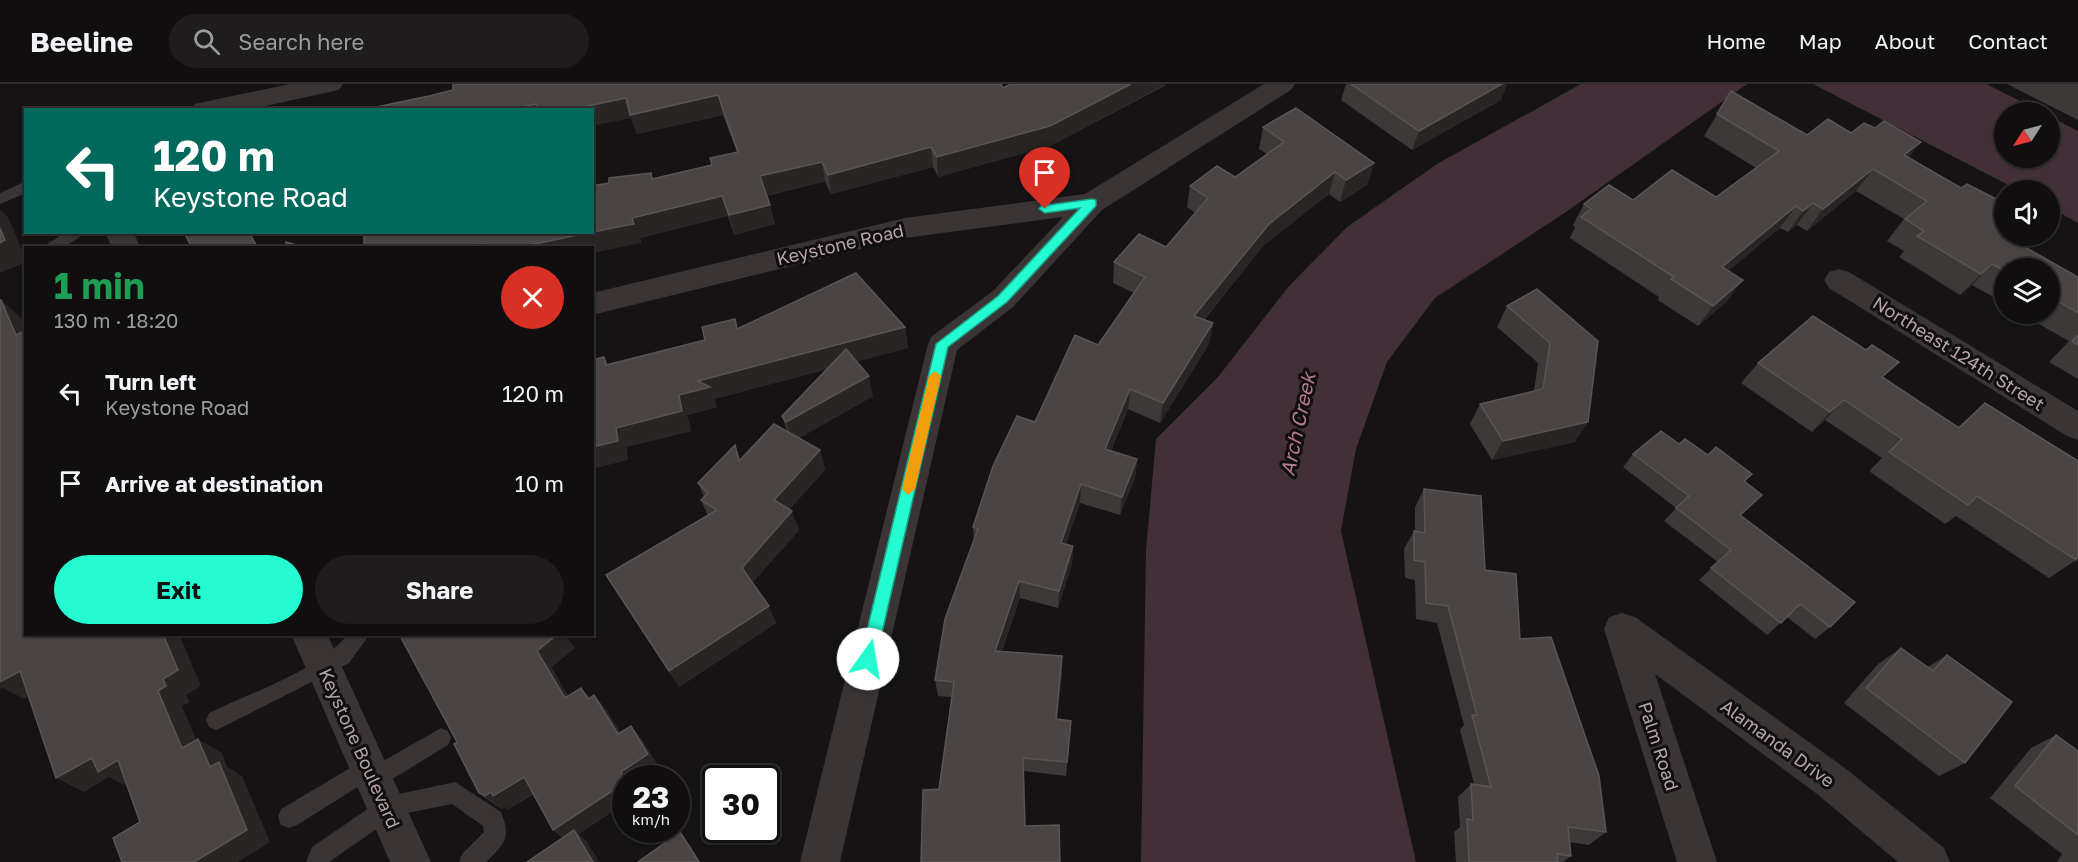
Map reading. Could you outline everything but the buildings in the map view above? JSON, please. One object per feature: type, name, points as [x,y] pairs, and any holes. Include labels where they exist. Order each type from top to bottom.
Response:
[{"type":"street","points":[[214,108],[330,84]]},
{"type":"street","points":[[820,862],[943,344],[1003,299],[1092,203],[1282,84]]},
{"type":"street","name":"Keystone Road","points":[[594,303],[905,228],[1092,203]]},
{"type":"street","name":"Northeast 124th Street","points":[[1839,280],[2078,427]]},
{"type":"street","name":"Palm Road","points":[[1622,629],[1697,862]]},
{"type":"street","name":"Alamanda Drive","points":[[1622,629],[1832,781],[1930,862]]},
{"type":"street","name":"Keystone Boulevard","points":[[317,651],[411,862]]},
{"type":"lane","points":[[0,199],[24,187]]},
{"type":"lane","points":[[53,246],[76,234]]},
{"type":"lane","points":[[216,720],[317,651],[342,657],[358,636]]},
{"type":"lane","points":[[317,862],[320,855],[376,785],[441,738]]},
{"type":"lane","points":[[289,817],[376,785],[431,796],[455,794],[493,820],[496,836],[470,862]]},
{"type":"water","name":"Arch Creek","points":[[1581,84],[1747,84],[1566,212],[1435,298],[1387,362],[1356,449],[1341,531],[1416,862],[1141,862],[1146,550],[1156,439],[1218,377],[1289,286],[1347,227],[1437,164]]},
{"type":"water","points":[[1813,84],[1986,84],[2022,102],[1994,102],[1994,168],[2060,168],[2060,122],[2078,131],[2078,223],[2060,213],[2060,180],[1999,180]]},
{"type":"slow traffic","points":[[908,489],[935,376]]},
{"type":"route","points":[[868,659],[943,344],[1003,299],[1092,203],[1045,209]]}]
